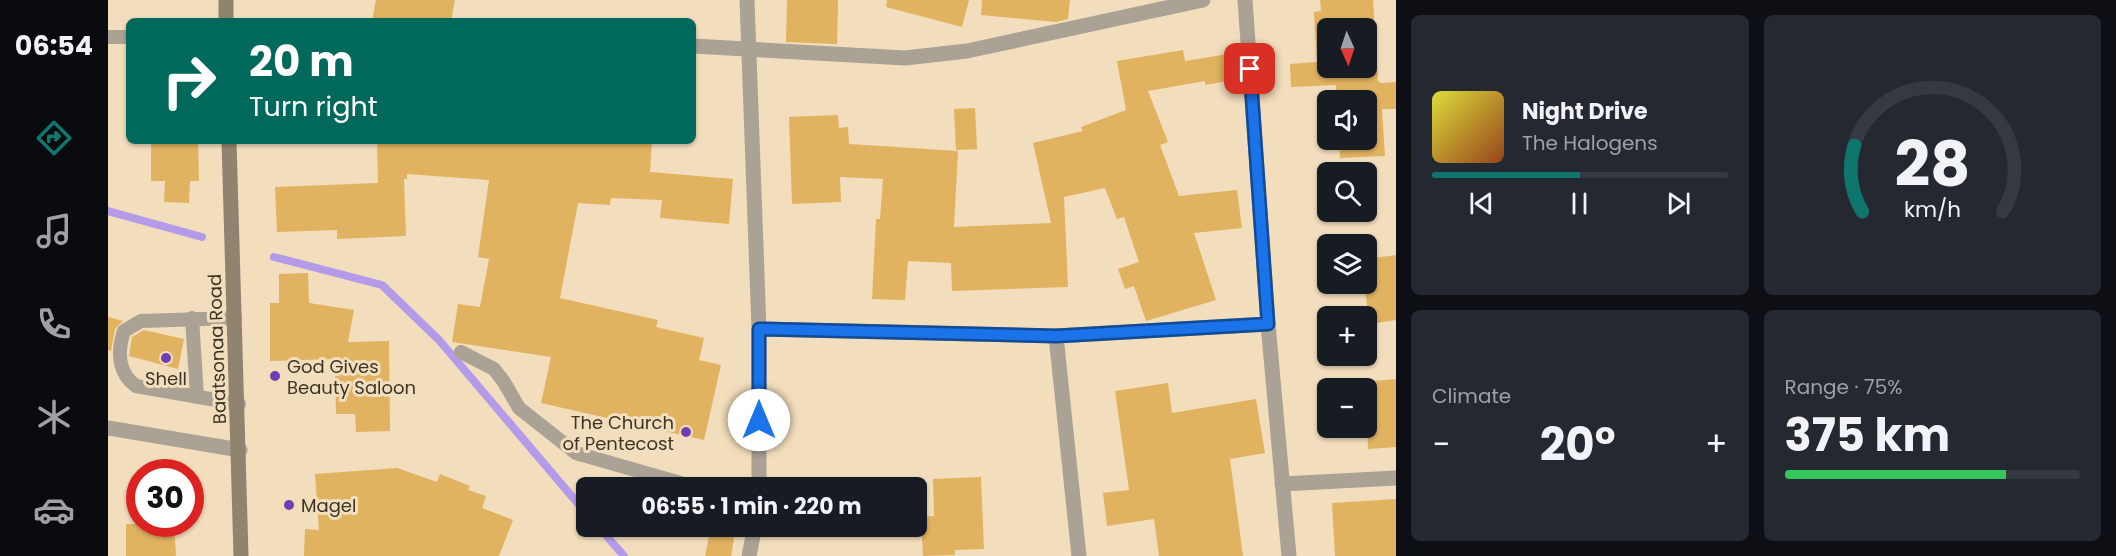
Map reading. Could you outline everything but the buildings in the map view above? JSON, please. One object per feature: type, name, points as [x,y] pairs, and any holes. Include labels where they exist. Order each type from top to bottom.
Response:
[{"type":"street","points":[[226,0],[226,18]]},
{"type":"street","points":[[747,0],[759,329],[759,477]]},
{"type":"street","points":[[696,46],[747,47],[905,58],[967,51],[1203,0]]},
{"type":"street","points":[[1245,0],[1268,324],[1289,556]]},
{"type":"street","name":"Baatsonaa Road","points":[[229,144],[240,450],[241,556]]},
{"type":"street","points":[[759,329],[1056,336],[1268,324]]},
{"type":"street","points":[[1056,336],[1079,556]]},
{"type":"street","points":[[108,428],[240,450]]},
{"type":"street","points":[[1282,484],[1396,478]]},
{"type":"street","points":[[749,556],[753,537]]},
{"type":"lane","points":[[108,37],[126,37]]},
{"type":"lane","points":[[192,318],[197,397]]},
{"type":"lane","points":[[235,318],[141,321],[124,332],[120,342],[120,357],[121,370],[127,380],[136,386],[238,404]]},
{"type":"lane","points":[[461,352],[494,369],[519,408],[576,453],[660,477]]},
{"type":"waterway","points":[[108,211],[202,237]]},
{"type":"waterway","points":[[274,257],[382,285],[439,340],[576,501]]},
{"type":"waterway","points":[[608,537],[624,556]]},
{"type":"place","name":"Shell","points":[[166,358]]},
{"type":"place","name":"God Gives Beauty Saloon","points":[[275,376]]},
{"type":"place","name":"The Church of Pentecost","points":[[686,432]]},
{"type":"place","name":"Magel","points":[[289,505]]},
{"type":"route","points":[[759,420],[759,329],[1056,336],[1268,324],[1250,69]]}]
